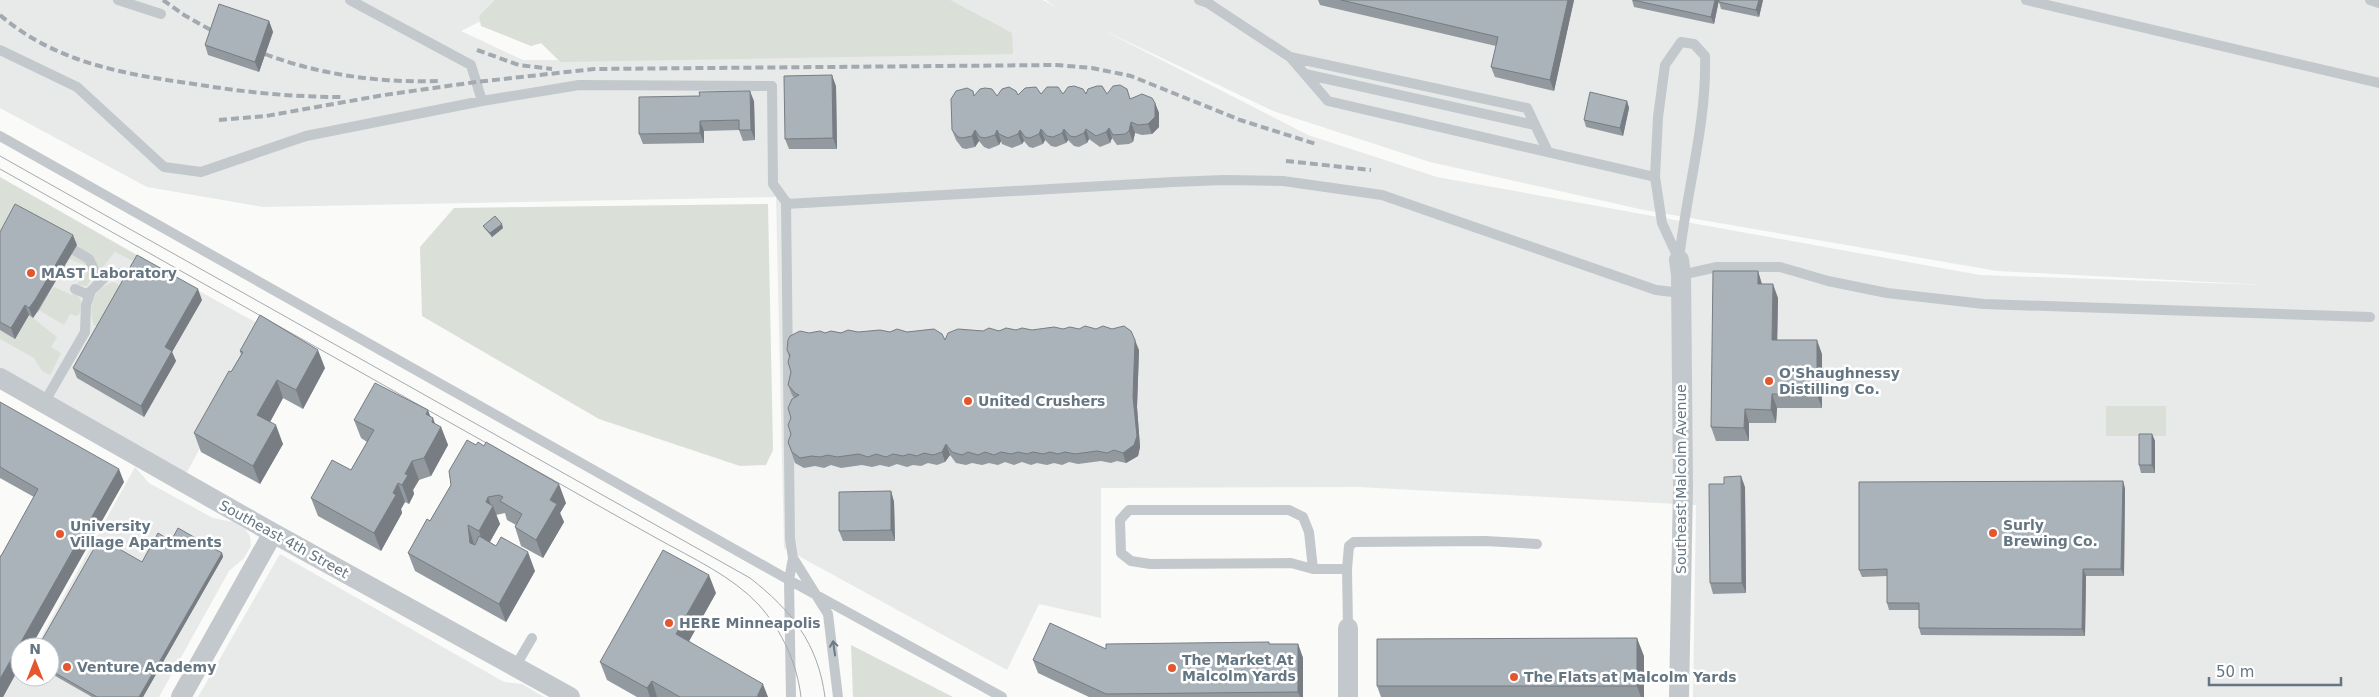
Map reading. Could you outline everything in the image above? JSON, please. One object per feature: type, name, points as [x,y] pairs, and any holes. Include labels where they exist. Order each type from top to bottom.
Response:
[{"type":"street","name":"Southeast Malcolm Avenue","points":[[1679,697],[1682,487],[1680,276]]},
{"type":"street","name":"Southeast 4th Street","points":[[0,378],[273,533],[570,697]]},
{"type":"street","points":[[182,697],[273,533]]},
{"type":"street","points":[[1348,628],[1348,697]]},
{"type":"lane","points":[[118,0],[161,14]]},
{"type":"lane","points":[[350,0],[471,66],[482,101]]},
{"type":"lane","points":[[1199,0],[1208,3],[1290,57],[1328,101],[1547,150],[1655,177]]},
{"type":"lane","points":[[2026,0],[2379,83]]},
{"type":"lane","points":[[2370,0],[2379,3]]},
{"type":"lane","points":[[1681,42],[1694,44],[1705,56],[1706,89],[1682,227],[1680,276],[1662,223],[1655,177],[1658,117],[1665,65],[1681,42]]},
{"type":"lane","points":[[0,50],[77,87],[164,167],[201,172],[306,136],[482,101],[579,85],[772,86],[773,184],[782,194],[786,204],[790,539],[793,558],[789,580],[791,697]]},
{"type":"lane","points":[[1290,57],[1527,108],[1547,150]]},
{"type":"lane","points":[[1305,74],[1535,126]]},
{"type":"lane","points":[[0,136],[789,580],[1002,697]]},
{"type":"lane","points":[[786,204],[1174,182],[1224,180],[1283,181],[1382,195],[1656,290],[1680,276],[1717,267],[1780,267],[1828,281],[1887,293],[1984,304],[2370,317]]},
{"type":"lane","points":[[74,250],[88,259],[99,280]]},
{"type":"lane","points":[[44,403],[85,332],[86,305],[89,295],[99,280],[108,274],[120,273],[133,279]]},
{"type":"lane","points":[[75,289],[89,295]]},
{"type":"lane","points":[[1313,569],[1309,532],[1303,517],[1289,510],[1128,510],[1120,520],[1121,553],[1132,561],[1150,564],[1291,563],[1313,569],[1347,569]]},
{"type":"lane","points":[[1348,628],[1347,569],[1349,546],[1354,542],[1485,541],[1537,544]]},
{"type":"lane","points":[[793,558],[828,614],[838,697]]},
{"type":"lane","points":[[515,667],[532,638]]},
{"type":"shaded area","points":[[0,0],[1043,0],[1056,7],[1046,0],[2379,0],[2379,697],[1693,697],[1696,505],[1359,487],[1101,488],[1101,618],[1039,604],[1007,670],[784,548],[776,197],[263,207],[147,187],[0,108]],"holes":[[[479,22],[531,46],[541,43],[558,60],[523,60],[461,31]],[[1099,28],[1273,111],[1430,162],[1644,210],[1997,271],[2267,285],[1980,275],[1437,177],[1308,135]]]},
{"type":"shaded area","points":[[495,0],[950,0],[1012,33],[1013,54],[561,62],[541,43],[531,46],[481,26],[479,16]]},
{"type":"shaded area","points":[[0,177],[144,259],[141,265],[115,252],[102,268],[64,231],[16,205],[0,232]]},
{"type":"shaded area","points":[[0,181],[266,328],[182,481],[0,378]]},
{"type":"shaded area","points":[[768,204],[773,450],[766,465],[740,466],[599,419],[422,316],[420,247],[454,208]]},
{"type":"shaded area","points":[[72,254],[85,262],[93,276],[87,286],[77,285],[85,265],[69,259]]},
{"type":"shaded area","points":[[113,282],[127,289],[104,330],[94,325],[91,312],[92,305],[97,293]]},
{"type":"shaded area","points":[[54,287],[72,295],[73,293],[79,297],[81,302],[79,315],[70,314],[64,325],[39,310]]},
{"type":"shaded area","points":[[29,315],[57,337],[51,347],[61,353],[50,375],[42,371],[34,358],[0,339],[0,330],[15,338]]},
{"type":"shaded area","points":[[2106,406],[2166,406],[2166,436],[2106,436]]},
{"type":"shaded area","points":[[135,467],[149,483],[213,518],[233,522],[245,529],[250,536],[251,546],[244,558],[229,571],[159,697],[0,697],[0,619],[32,637],[10,637],[10,687],[60,687],[60,637],[41,637]]},
{"type":"shaded area","points":[[280,554],[504,682],[522,684],[544,697],[198,697]]},
{"type":"shaded area","points":[[851,645],[953,697],[853,697]]},
{"type":"building","points":[[1341,0],[1568,0],[1550,80],[1491,67],[1498,37]]},
{"type":"building","points":[[1633,0],[1715,0],[1711,17]]},
{"type":"building","points":[[1719,0],[1759,0],[1756,10],[1719,2]]},
{"type":"building","points":[[219,4],[269,21],[255,62],[205,45]]},
{"type":"building","points":[[832,75],[833,138],[785,139],[784,76]]},
{"type":"building","points":[[1120,85],[1127,89],[1130,99],[1142,94],[1152,98],[1155,103],[1155,117],[1148,124],[1138,125],[1131,122],[1129,131],[1125,134],[1113,135],[1109,128],[1106,132],[1096,136],[1086,129],[1084,133],[1075,137],[1070,136],[1064,129],[1062,133],[1053,137],[1047,136],[1041,129],[1039,134],[1030,138],[1025,137],[1020,130],[1018,134],[1008,138],[999,134],[997,130],[995,135],[985,138],[980,137],[975,130],[972,136],[962,138],[958,137],[952,130],[951,99],[956,91],[967,88],[973,91],[974,96],[980,89],[985,88],[992,89],[997,96],[1002,89],[1009,87],[1016,91],[1018,95],[1025,88],[1036,87],[1041,94],[1047,87],[1058,87],[1063,94],[1068,87],[1074,86],[1083,89],[1086,94],[1088,89],[1102,86],[1107,94],[1113,86]]},
{"type":"building","points":[[750,91],[751,130],[739,130],[739,120],[700,121],[700,133],[639,134],[639,97],[700,96],[699,92]]},
{"type":"building","points":[[1590,92],[1627,101],[1620,128],[1584,120]]},
{"type":"building","name":"MAST Laboratory","points":[[15,204],[73,235],[35,300],[29,308],[25,305],[11,328],[0,322],[0,232]]},
{"type":"building","points":[[495,216],[502,224],[490,233],[483,226]]},
{"type":"building","points":[[137,255],[198,289],[165,347],[172,351],[141,406],[73,368]]},
{"type":"building","name":"O'Shaughnessy Distilling Co.","points":[[1713,271],[1758,271],[1758,284],[1773,284],[1772,340],[1817,340],[1817,395],[1772,394],[1771,410],[1745,409],[1744,428],[1711,427]]},
{"type":"building","points":[[260,315],[318,350],[296,390],[277,380],[257,415],[276,425],[253,466],[194,433],[229,371],[231,372],[243,352],[240,351]]},
{"type":"building","name":"United Crushers","points":[[1085,326],[1096,329],[1103,326],[1112,329],[1124,326],[1131,331],[1135,340],[1133,397],[1137,436],[1134,445],[1123,453],[1114,450],[1107,453],[1097,451],[1075,454],[1050,452],[1043,454],[1033,452],[1027,454],[1018,452],[1011,454],[1001,452],[994,455],[985,452],[978,455],[968,452],[962,455],[952,452],[946,444],[942,452],[933,455],[924,453],[917,456],[893,454],[886,457],[876,454],[868,457],[859,454],[837,457],[828,455],[800,458],[792,452],[788,442],[791,434],[788,425],[791,418],[788,408],[792,399],[799,395],[788,385],[791,372],[788,362],[790,355],[787,350],[790,336],[800,331],[809,333],[831,331],[841,333],[848,330],[858,332],[880,330],[890,332],[897,329],[907,332],[934,329],[942,334],[945,340],[948,333],[958,329],[983,331],[989,328],[999,331],[1006,328],[1032,330],[1070,327],[1079,329]]},
{"type":"building","points":[[375,383],[428,410],[426,414],[433,418],[432,422],[441,427],[424,458],[412,461],[405,474],[408,475],[402,485],[398,483],[393,493],[396,495],[374,533],[311,498],[332,460],[351,470],[374,430],[354,420]]},
{"type":"building","name":"University Village Apartments","points":[[0,402],[119,469],[24,637],[10,637],[10,661],[0,679],[0,556],[38,489],[0,467]]},
{"type":"building","points":[[2139,434],[2152,434],[2152,465],[2139,465]]},
{"type":"building","points":[[467,440],[476,445],[478,442],[484,446],[486,442],[559,484],[550,500],[557,504],[536,540],[515,527],[522,514],[500,501],[503,497],[499,495],[488,497],[486,502],[493,506],[479,531],[468,525],[470,543],[475,545],[479,536],[496,546],[501,537],[528,552],[499,604],[408,553],[427,519],[430,521],[451,485],[449,471]]},
{"type":"building","points":[[1741,476],[1742,583],[1710,583],[1709,484],[1724,484],[1724,477]]},
{"type":"building","name":"Surly Brewing Co.","points":[[2123,481],[2121,569],[2083,569],[2082,629],[1919,628],[1919,603],[1887,603],[1887,569],[1859,570],[1859,482]]},
{"type":"building","points":[[891,491],[891,530],[839,531],[839,492]]},
{"type":"building","points":[[178,528],[222,553],[139,697],[97,697],[60,676],[60,637],[44,637],[100,538],[142,562],[158,533],[171,541]]},
{"type":"building","name":"HERE Minneapolis","points":[[663,550],[709,575],[676,634],[763,684],[757,697],[680,697],[652,681],[647,688],[600,662]]},
{"type":"building","name":"The Market At Malcolm Yards","points":[[1050,623],[1106,649],[1106,644],[1269,642],[1269,644],[1298,644],[1298,692],[1106,694],[1033,660]]},
{"type":"building","name":"The Flats at Malcolm Yards","points":[[1637,638],[1637,686],[1377,686],[1377,639]]},
{"type":"tram line","points":[[0,156],[750,578],[778,602],[800,629],[816,660],[825,697]]},
{"type":"tram line","points":[[0,169],[497,449]]},
{"type":"tram line","points":[[512,457],[711,568],[737,585],[759,605],[775,626],[792,660],[801,697]]},
{"type":"railway","points":[[163,0],[184,15],[216,33]]},
{"type":"railway","points":[[0,15],[44,45],[92,64],[142,76],[249,92],[341,97]]},
{"type":"railway","points":[[477,50],[519,65],[552,69]]},
{"type":"railway","points":[[265,54],[307,67],[350,76],[395,81],[439,81]]},
{"type":"railway","points":[[219,120],[266,116],[384,95],[476,82],[594,69],[1056,65],[1092,68],[1131,76],[1240,120],[1316,144]]},
{"type":"railway","points":[[1286,161],[1371,170]]},
{"type":"place","name":"MAST Laboratory","points":[[31,273]]},
{"type":"place","name":"O'Shaughnessy Distilling Co.","points":[[1769,381]]},
{"type":"place","name":"United Crushers","points":[[968,401]]},
{"type":"place","name":"Surly Brewing Co.","points":[[1993,533]]},
{"type":"place","name":"University Village Apartments","points":[[60,534]]},
{"type":"place","name":"HERE Minneapolis","points":[[669,623]]},
{"type":"place","name":"Venture Academy","points":[[67,667]]},
{"type":"place","name":"The Market At Malcolm Yards","points":[[1172,668]]},
{"type":"place","name":"The Flats at Malcolm Yards","points":[[1514,677]]}]
